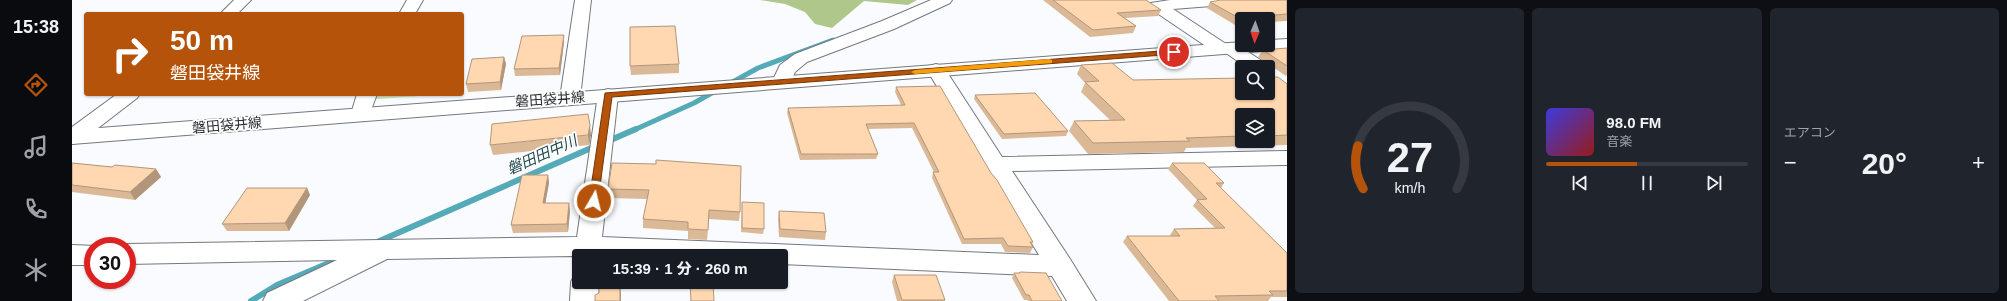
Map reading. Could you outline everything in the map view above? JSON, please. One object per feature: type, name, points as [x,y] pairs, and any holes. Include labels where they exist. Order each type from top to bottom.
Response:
[{"type":"street","points":[[222,8],[234,10],[243,0]]},
{"type":"street","points":[[408,12],[415,0]]},
{"type":"street","points":[[570,98],[583,0]]},
{"type":"street","points":[[782,82],[787,69],[801,58],[888,25],[944,0]]},
{"type":"street","points":[[1224,0],[1157,6],[1246,60]]},
{"type":"street","name":"磐田袋井線","points":[[1275,45],[1287,44]]},
{"type":"street","name":"磐田袋井線","points":[[72,137],[1235,47]]},
{"type":"street","points":[[936,70],[1082,301]]},
{"type":"street","points":[[587,249],[608,95]]},
{"type":"street","points":[[72,118],[101,96]]},
{"type":"street","points":[[72,137],[127,96]]},
{"type":"street","points":[[361,114],[366,96]]},
{"type":"street","points":[[996,164],[1287,158]]},
{"type":"street","points":[[277,301],[386,248]]},
{"type":"street","points":[[136,254],[386,248],[572,251]]},
{"type":"street","points":[[72,255],[84,255]]},
{"type":"street","points":[[788,257],[1061,266]]},
{"type":"street","points":[[584,301],[585,289]]},
{"type":"green space","points":[[760,0],[917,0],[908,5],[864,1],[832,28],[815,24],[805,12],[785,4]]},
{"type":"green space","points":[[366,96],[419,96],[365,100]]},
{"type":"building","points":[[1053,0],[1146,0],[1161,10],[1117,13],[1136,26],[1093,30]]},
{"type":"building","points":[[1221,0],[1287,0],[1287,14],[1275,15],[1275,12],[1235,12],[1235,16],[1210,2]]},
{"type":"building","points":[[675,26],[679,64],[630,66],[630,27]]},
{"type":"building","points":[[564,35],[559,68],[514,69],[522,36]]},
{"type":"building","points":[[1287,48],[1287,66],[1266,52],[1275,52],[1275,49]]},
{"type":"building","points":[[504,57],[500,82],[466,84],[472,59]]},
{"type":"building","points":[[1112,63],[1133,80],[1235,78],[1235,100],[1275,100],[1275,77],[1278,77],[1287,84],[1287,135],[1275,136],[1275,108],[1235,108],[1235,136],[1186,138],[1190,141],[1093,143],[1074,121],[1125,120],[1085,82],[1099,81],[1081,65]]},
{"type":"building","points":[[940,86],[1033,242],[1030,242],[1033,247],[1008,246],[1003,238],[964,239],[933,172],[939,172],[914,123],[866,124],[878,154],[801,154],[788,108],[905,105],[896,87]]},
{"type":"building","points":[[1035,93],[1068,131],[1004,134],[975,95]]},
{"type":"building","points":[[588,114],[590,125],[588,135],[490,145],[492,124]]},
{"type":"building","points":[[656,160],[741,166],[740,212],[709,210],[708,230],[688,229],[688,222],[643,219],[649,190],[608,189],[612,163],[656,164]]},
{"type":"building","points":[[72,163],[156,169],[130,192],[72,185]]},
{"type":"building","points":[[1172,163],[1204,163],[1224,183],[1216,183],[1287,253],[1287,291],[1269,291],[1273,295],[1215,296],[1219,301],[1179,301],[1127,236],[1180,236],[1174,229],[1225,228],[1197,200],[1207,199]]},
{"type":"building","points":[[522,175],[548,175],[543,203],[569,203],[567,224],[511,225]]},
{"type":"building","points":[[247,188],[307,188],[285,223],[222,224]]},
{"type":"building","points":[[742,202],[764,203],[764,229],[742,228]]},
{"type":"building","points":[[779,211],[824,213],[826,232],[780,229]]},
{"type":"building","points":[[1014,273],[1046,273],[1062,301],[1032,301],[1029,295],[1026,295]]},
{"type":"building","points":[[894,275],[936,275],[945,300],[902,300]]},
{"type":"building","points":[[599,289],[620,289],[620,301],[595,301],[595,295],[599,293]]},
{"type":"building","points":[[690,289],[713,289],[714,301],[691,301]]},
{"type":"waterway","name":"磐田田中川","points":[[729,84],[758,68],[833,40]]},
{"type":"waterway","name":"磐田田中川","points":[[634,130],[694,103],[717,90]]},
{"type":"waterway","name":"磐田田中川","points":[[606,142],[636,129]]},
{"type":"waterway","name":"磐田田中川","points":[[375,243],[598,145]]},
{"type":"waterway","name":"磐田田中川","points":[[251,301],[277,285],[343,257]]},
{"type":"slow traffic","points":[[915,72],[1049,62]]},
{"type":"route","points":[[594,201],[608,95],[1174,52]]}]
